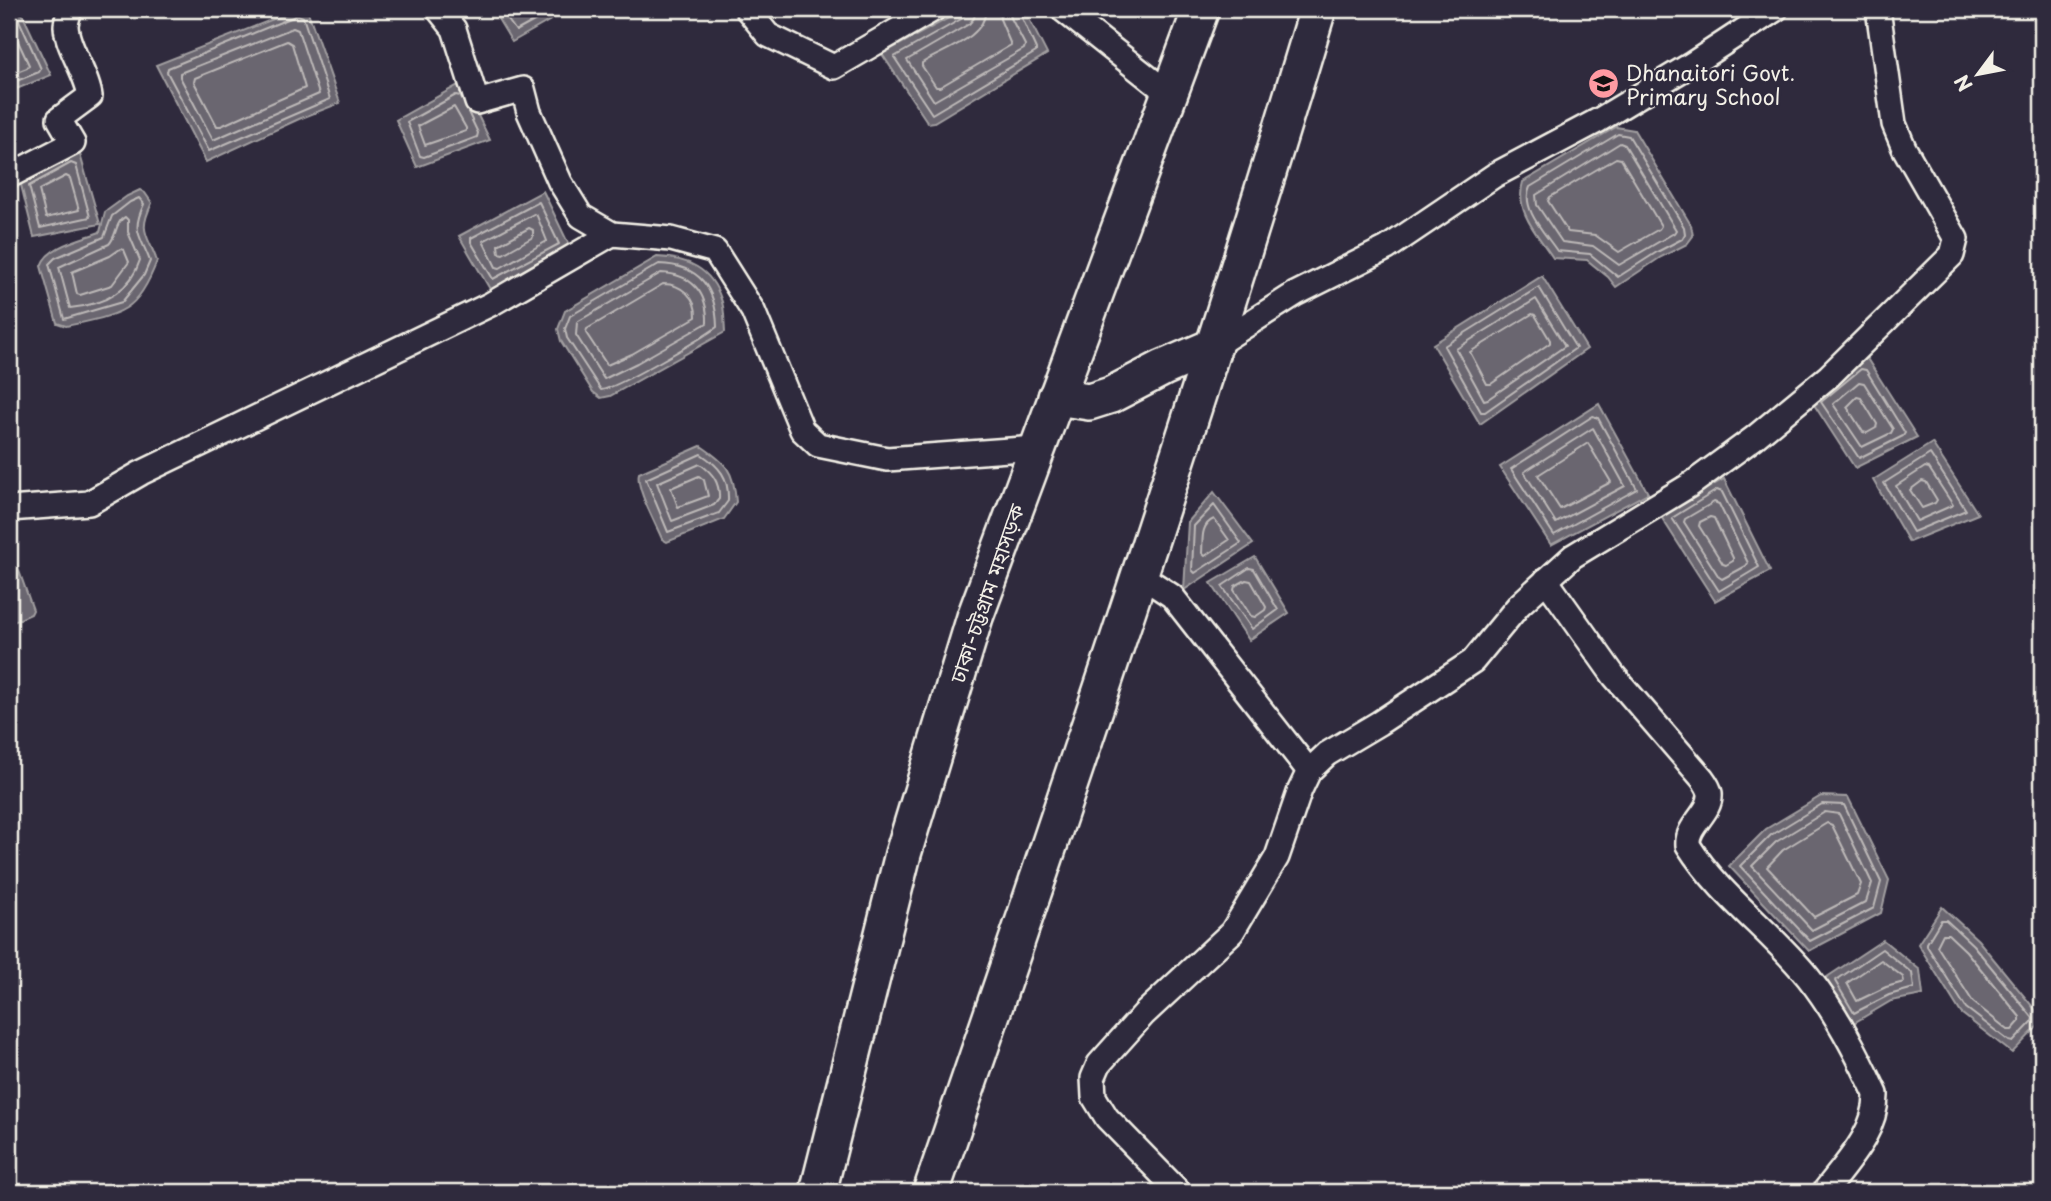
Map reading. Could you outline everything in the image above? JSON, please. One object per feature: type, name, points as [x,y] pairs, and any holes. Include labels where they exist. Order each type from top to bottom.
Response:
[{"type":"highway","name":"ঢাকা-চট্টগ্রাম মহাসড়ক","points":[[818,1192],[903,854],[975,617],[1201,9]]},
{"type":"highway","points":[[932,1192],[1099,703],[1251,233],[1318,9]]},
{"type":"highway","points":[[1056,397],[1088,402],[1111,395],[1214,346]]},
{"type":"street","points":[[9,176],[73,143],[59,119],[90,96],[89,84],[77,60],[66,26],[70,9]]},
{"type":"street","points":[[438,9],[454,29],[477,102],[523,89],[529,112],[567,193],[581,216],[612,234],[671,239],[715,251],[753,311],[802,430],[818,445],[887,459],[1037,448]]},
{"type":"street","points":[[747,9],[768,35],[834,67],[934,9]]},
{"type":"street","points":[[1062,9],[1169,94]]},
{"type":"street","points":[[1214,346],[1296,295],[1387,248],[1495,175],[1599,120],[1776,9]]},
{"type":"street","points":[[1179,1192],[1107,1118],[1094,1097],[1093,1078],[1099,1064],[1144,1014],[1232,932],[1277,857],[1309,771],[1327,754],[1473,661],[1519,605],[1573,556],[1690,485],[1754,438],[1829,376],[1952,256],[1956,239],[1904,148],[1894,124],[1878,9]]},
{"type":"street","points":[[9,509],[89,503],[141,473],[491,304],[612,234]]},
{"type":"street","points":[[1140,575],[1172,596],[1309,771]]},
{"type":"street","points":[[1546,580],[1614,677],[1702,778],[1710,793],[1709,803],[1687,837],[1688,845],[1722,888],[1808,977],[1842,1026],[1877,1094],[1877,1106],[1866,1134],[1824,1192]]},
{"type":"water","points":[[9,9],[20,9],[51,75],[9,92]]},
{"type":"water","points":[[299,9],[307,9],[340,103],[206,162],[156,65]]},
{"type":"water","points":[[492,9],[570,9],[512,42]]},
{"type":"water","points":[[965,9],[1024,9],[1047,54],[934,122],[928,123],[882,54]]},
{"type":"water","points":[[462,83],[490,140],[417,167],[396,120]]},
{"type":"water","points":[[1616,127],[1634,130],[1691,225],[1693,236],[1687,244],[1661,257],[1616,287],[1587,260],[1553,258],[1529,222],[1521,193],[1523,182]]},
{"type":"water","points":[[79,151],[100,224],[34,237],[20,181]]},
{"type":"water","points":[[140,190],[152,203],[145,227],[157,261],[145,287],[131,304],[113,314],[66,326],[57,323],[41,266],[45,259],[66,244],[100,232],[105,212]]},
{"type":"water","points":[[543,191],[570,247],[491,291],[459,236]]},
{"type":"water","points":[[657,257],[688,263],[704,272],[717,288],[724,310],[725,332],[610,396],[601,398],[593,392],[561,341],[558,329],[565,311]]},
{"type":"water","points":[[1542,276],[1587,349],[1480,424],[1433,344]]},
{"type":"water","points":[[1866,357],[1917,437],[1855,468],[1811,400]]},
{"type":"water","points":[[1599,404],[1648,493],[1551,545],[1500,467]]},
{"type":"water","points":[[1932,443],[1978,514],[1909,542],[1873,480]]},
{"type":"water","points":[[701,446],[727,468],[733,482],[736,502],[724,519],[667,542],[662,539],[647,506],[640,487],[639,473]]},
{"type":"water","points":[[1724,479],[1770,571],[1715,601],[1660,515]]},
{"type":"water","points":[[1214,492],[1253,544],[1184,590],[1188,522]]},
{"type":"water","points":[[9,543],[33,610],[31,614],[9,624]]},
{"type":"water","points":[[1255,557],[1289,613],[1249,640],[1211,583]]},
{"type":"water","points":[[1821,796],[1848,797],[1889,880],[1881,913],[1809,951],[1729,866],[1766,829]]},
{"type":"water","points":[[1942,907],[1978,940],[2042,1018],[2042,1022],[2012,1053],[1961,1013],[1918,944]]},
{"type":"water","points":[[1883,940],[1920,970],[1923,995],[1891,1001],[1852,1024],[1824,979]]},
{"type":"place","name":"Dhanaitori Govt. Primary School","points":[[1603,84]]}]
